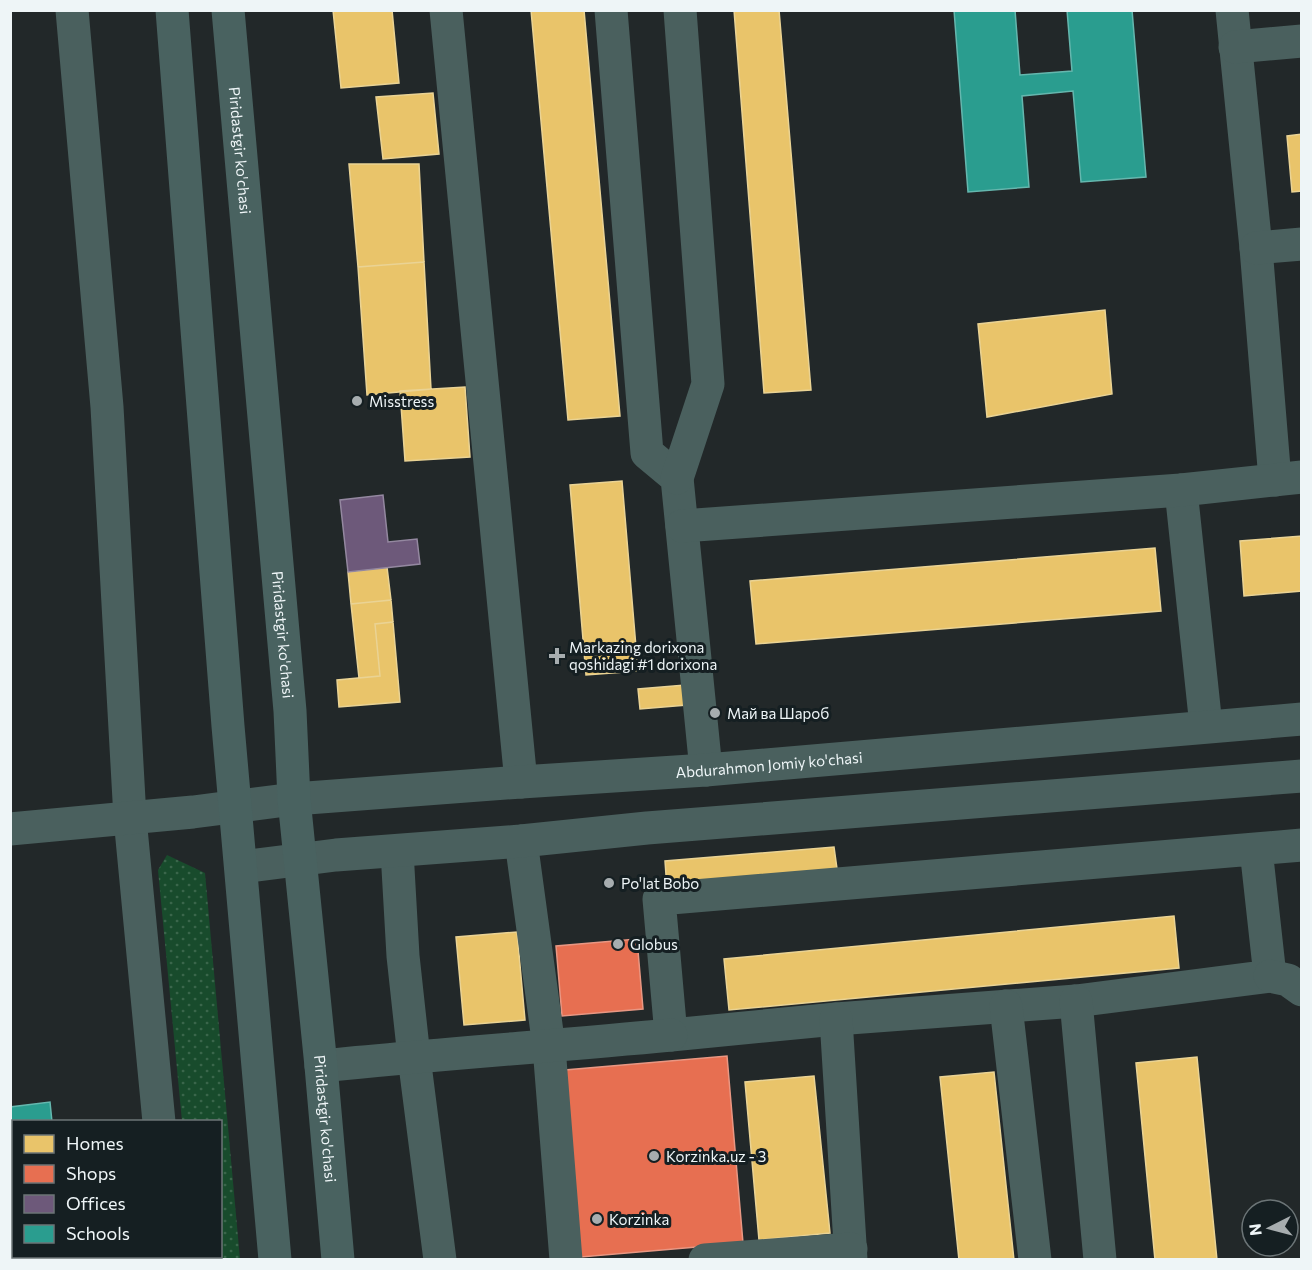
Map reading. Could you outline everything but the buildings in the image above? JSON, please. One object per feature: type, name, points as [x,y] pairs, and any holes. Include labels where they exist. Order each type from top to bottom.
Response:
[{"type":"main road","points":[[172,10],[235,807],[275,1260]]},
{"type":"main road","name":"Piridastgir ko'chasi","points":[[228,10],[290,711],[294,799],[338,1260]]},
{"type":"street","points":[[72,10],[107,408],[130,818],[159,1120]]},
{"type":"street","points":[[446,10],[521,782]]},
{"type":"street","points":[[611,10],[647,453],[677,478]]},
{"type":"street","points":[[680,10],[708,384],[677,478],[706,770]]},
{"type":"street","points":[[682,526],[1181,490],[1288,479],[1256,248],[1232,10]]},
{"type":"street","points":[[1235,47],[1302,41]]},
{"type":"street","points":[[1256,248],[1302,244]]},
{"type":"street","points":[[1181,490],[1206,726]]},
{"type":"street","name":"Abdurahmon Jomiy ko'chasi","points":[[10,829],[294,799],[706,770],[1302,718]]},
{"type":"street","points":[[241,867],[336,855],[520,841],[659,827],[1302,776]]},
{"type":"street","points":[[520,841],[549,1047],[566,1260]]},
{"type":"street","points":[[671,1035],[659,899],[1302,845]]},
{"type":"street","points":[[1256,849],[1270,976]]},
{"type":"street","points":[[397,851],[403,956],[440,1260]]},
{"type":"street","points":[[321,1066],[549,1047],[836,1019],[1076,1001],[1270,976],[1288,980],[1302,990]]},
{"type":"street","points":[[1076,1001],[1100,1260]]},
{"type":"street","points":[[1006,1006],[1035,1260]]},
{"type":"street","points":[[705,1260],[851,1254],[836,1019]]},
{"type":"green space","points":[[167,855],[205,873],[240,1259],[194,1259],[222,1258],[222,1120],[182,1120],[158,870]]},
{"type":"place","name":"Misstress","points":[[357,401]]},
{"type":"place","name":"Markazing dorixona qoshidagi #1 dorixona","points":[[557,656]]},
{"type":"place","name":"Май ва Шароб","points":[[715,713]]},
{"type":"place","name":"Po'lat Bobo","points":[[609,883]]},
{"type":"place","name":"Globus","points":[[618,944]]},
{"type":"place","name":"Korzinka.uz - 3","points":[[654,1156]]},
{"type":"place","name":"Korzinka","points":[[597,1219]]}]
